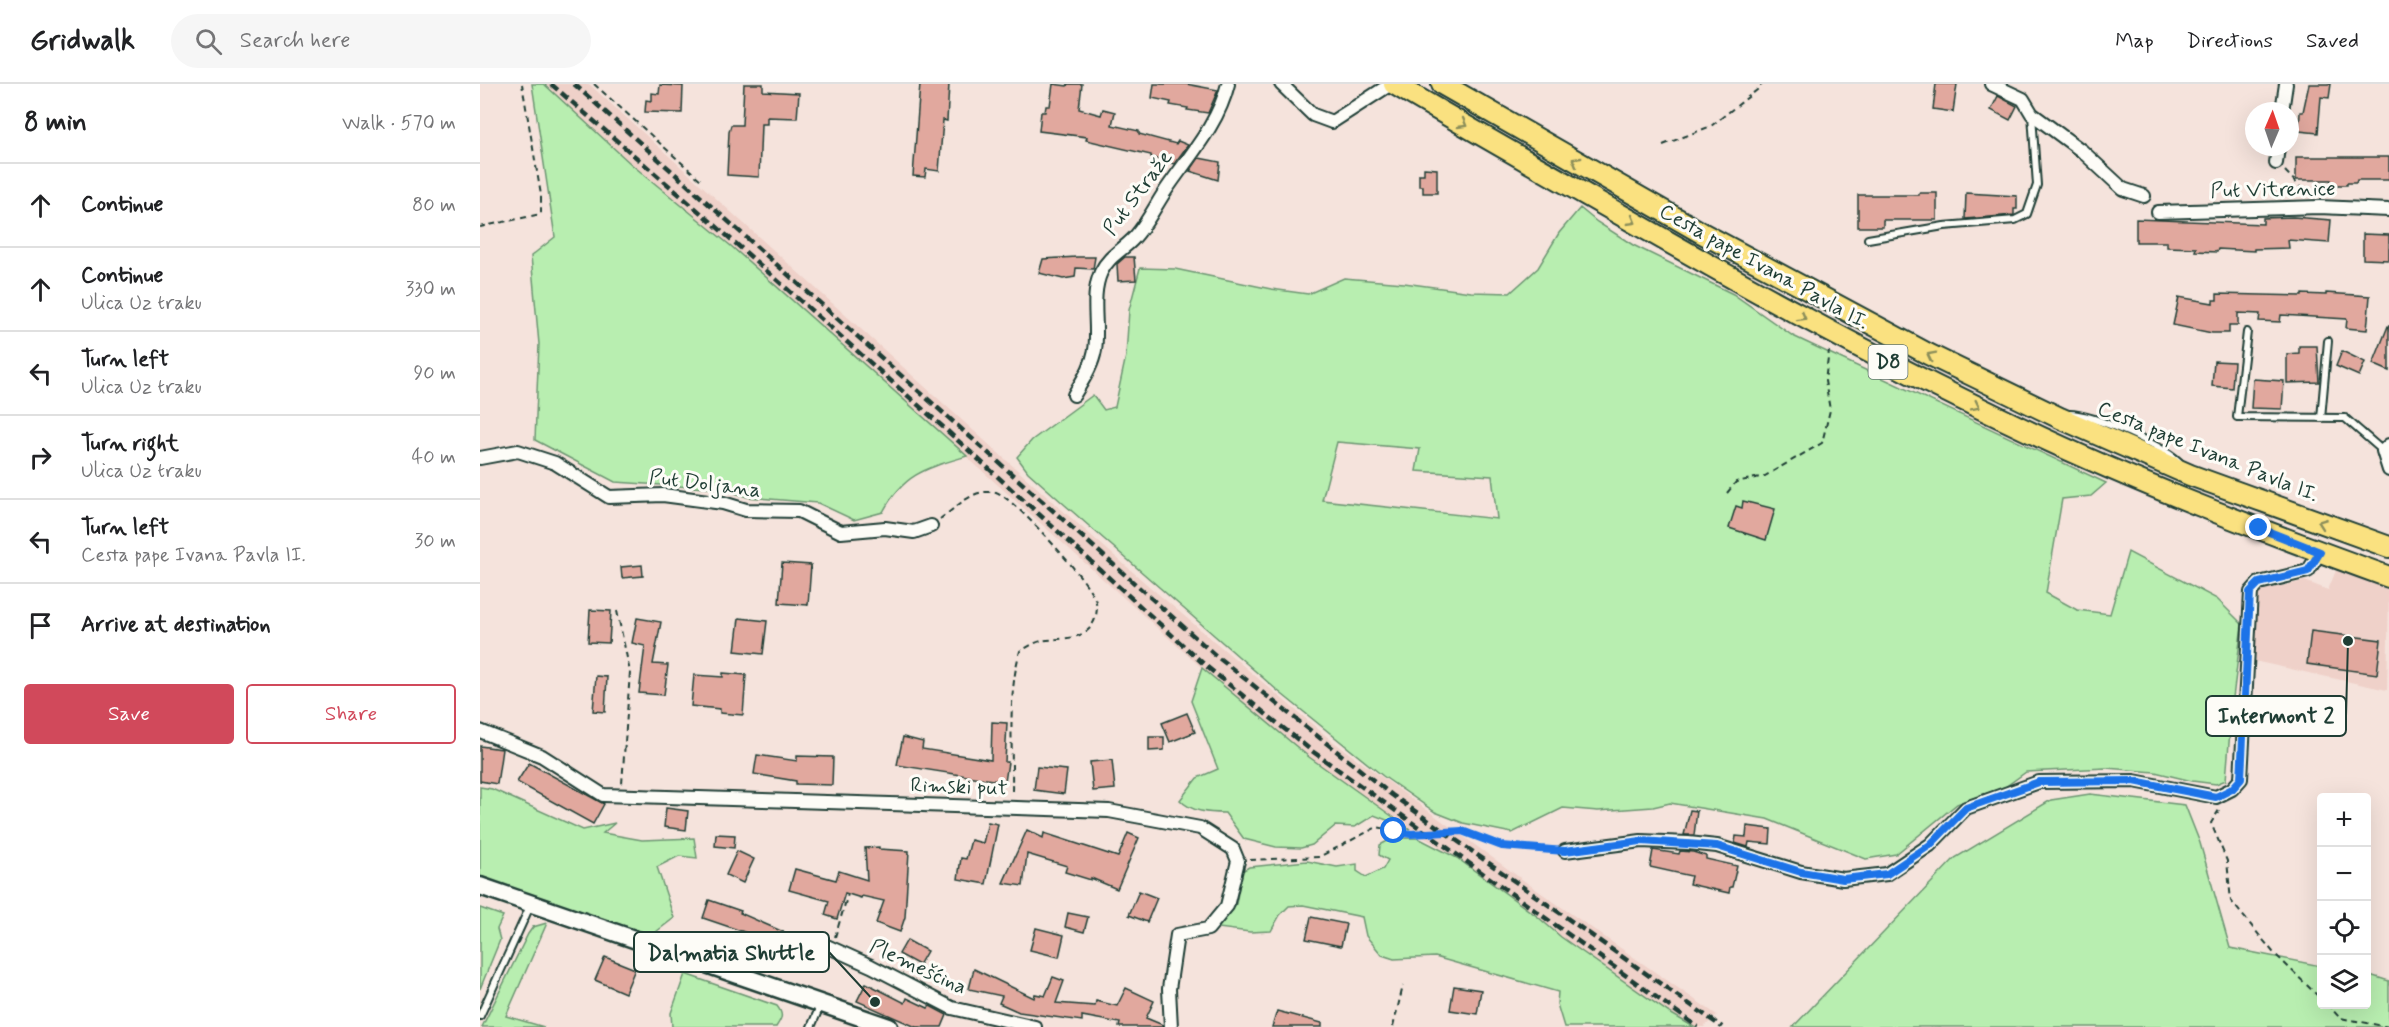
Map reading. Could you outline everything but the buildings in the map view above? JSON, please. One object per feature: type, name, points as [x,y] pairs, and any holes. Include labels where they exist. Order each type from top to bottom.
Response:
[{"type":"main road","name":"Cesta pape Ivana Pavla II.","points":[[1392,84],[1832,333],[2024,429],[2110,467],[2320,552],[2389,577]]},
{"type":"main road","name":"Cesta pape Ivana Pavla II.","points":[[1445,86],[1702,233],[1928,354],[2052,414],[2190,475],[2389,547]]},
{"type":"main road","points":[[480,886],[889,1027]]},
{"type":"street","name":"Put Straže","points":[[1074,395],[1091,366],[1095,349],[1096,296],[1100,274],[1110,258],[1133,239],[1190,158],[1219,110],[1228,84]]},
{"type":"street","points":[[1281,84],[1313,115],[1332,122],[1392,84]]},
{"type":"street","points":[[1991,84],[2023,99],[2032,114],[2082,151],[2123,189],[2144,196]]},
{"type":"street","points":[[2283,102],[2286,84]]},
{"type":"street","points":[[2276,163],[2277,156]]},
{"type":"street","name":"Put Vitrenice","points":[[2158,212],[2319,207],[2389,210]]},
{"type":"street","points":[[2386,448],[2389,470]]},
{"type":"street","name":"Put Doljana","points":[[480,458],[518,451],[555,464],[609,497],[663,495],[723,503],[746,510],[799,511],[841,532],[885,528],[914,532],[931,526]]},
{"type":"street","points":[[1565,851],[1641,841],[1688,843],[1717,846],[1801,872],[1843,879],[1887,874],[1930,845],[1966,808],[2039,782],[2134,781],[2216,797],[2232,789],[2241,779],[2250,592],[2259,583],[2308,571],[2320,552]]},
{"type":"street","name":"Rimski put","points":[[480,731],[542,756],[603,795],[1109,811],[1200,828],[1233,849],[1238,861]]},
{"type":"street","points":[[1171,1027],[1169,989],[1177,935],[1208,929],[1227,906],[1238,861]]},
{"type":"street","name":"Plemešćina","points":[[826,946],[871,966],[952,1008],[1035,1027]]},
{"type":"lane","points":[[1868,239],[1944,226],[2015,220],[2027,214],[2037,185],[2032,114]]},
{"type":"lane","points":[[2247,332],[2237,417],[2345,418],[2386,448]]},
{"type":"lane","points":[[2321,418],[2328,341]]},
{"type":"lane","points":[[480,1016],[531,903]]},
{"type":"lane","points":[[811,1027],[821,1003]]},
{"type":"path","points":[[480,227],[540,214],[541,195],[522,84]]},
{"type":"path","points":[[594,84],[702,181]]},
{"type":"path","points":[[1663,145],[1711,126],[1762,84]]},
{"type":"path","points":[[2276,163],[2319,207]]},
{"type":"path","points":[[1727,493],[1736,482],[1765,476],[1822,443],[1830,410],[1825,381],[1832,333]]},
{"type":"path","points":[[931,526],[970,497],[984,491],[997,492],[1023,514],[1088,585],[1096,601],[1097,615],[1088,629],[1076,636],[1038,642],[1020,651],[1013,699],[1012,808]]},
{"type":"path","points":[[617,611],[630,672],[621,796]]},
{"type":"path","points":[[2232,789],[2211,823],[2227,861],[2231,901],[2273,952],[2317,995]]},
{"type":"path","points":[[1238,861],[1318,857],[1377,827],[1411,834],[1462,831],[1502,846],[1565,851]]},
{"type":"path","points":[[826,946],[848,894]]},
{"type":"path","points":[[1393,1027],[1403,986]]},
{"type":"path","points":[[2330,1009],[2340,1018],[2389,1027]]},
{"type":"shaded area","points":[[544,84],[589,84],[1044,494],[1331,740],[1534,888],[1717,1015],[1704,1027],[1694,1027],[1669,1013],[1561,937],[1538,917],[1457,858],[1410,829],[1309,757],[1202,668],[756,268],[631,164]]},
{"type":"shaded area","points":[[2337,568],[2389,590],[2387,690],[2245,659],[2251,600],[2258,591],[2305,581],[2328,590]]},
{"type":"green space","points":[[532,84],[544,84],[631,164],[731,246],[967,456],[940,464],[918,474],[899,488],[883,512],[854,520],[818,503],[747,497],[723,489],[615,482],[535,440],[539,344],[531,256],[555,237]]},
{"type":"green space","points":[[1580,208],[1633,245],[1733,294],[1793,336],[2106,483],[2091,496],[2062,499],[2046,593],[2077,610],[2110,614],[2128,552],[2217,599],[2242,624],[2226,780],[2216,784],[2155,772],[2106,768],[2026,772],[2005,787],[1957,804],[1896,854],[1866,859],[1767,819],[1670,803],[1653,807],[1598,811],[1563,808],[1512,833],[1463,823],[1435,812],[1383,776],[1278,691],[1028,472],[1017,457],[1032,440],[1093,395],[1104,410],[1115,407],[1126,356],[1129,310],[1140,268],[1175,269],[1271,289],[1308,294],[1344,278],[1471,292],[1510,293],[1538,268],[1559,233]],"holes":[[[1337,442],[1420,449],[1416,471],[1492,476],[1497,519],[1322,500]]]},
{"type":"green space","points":[[1202,668],[1309,757],[1410,829],[1374,815],[1355,827],[1335,826],[1312,845],[1301,848],[1276,847],[1244,839],[1225,813],[1201,811],[1184,804],[1180,800],[1197,778],[1218,769],[1191,701]]},
{"type":"green space","points":[[480,787],[492,789],[583,830],[615,823],[603,833],[642,840],[694,838],[697,858],[679,856],[657,867],[674,918],[652,935],[480,878]]},
{"type":"green space","points":[[2090,794],[2185,805],[2200,843],[2230,948],[2317,965],[2317,1009],[2371,1009],[2371,975],[2389,981],[2389,1027],[1793,1027],[1955,858],[2051,800]]},
{"type":"green space","points":[[1393,838],[1418,838],[1457,858],[1538,917],[1561,937],[1668,1012],[1694,1027],[1564,1027],[1557,1004],[1558,992],[1435,957],[1394,959],[1382,955],[1366,936],[1362,917],[1303,905],[1289,906],[1280,915],[1271,931],[1250,932],[1218,928],[1236,904],[1242,871],[1249,867],[1307,861],[1337,867],[1357,864],[1357,871],[1366,877],[1383,869],[1388,860],[1379,855],[1380,845]]},
{"type":"green space","points":[[480,908],[503,916],[497,929],[500,940],[480,989]]},
{"type":"green space","points":[[547,923],[506,1016],[544,1027],[482,1027],[528,934],[533,927]]},
{"type":"green space","points":[[685,974],[777,1006],[781,1012],[780,1021],[776,1027],[672,1027],[671,1013]]},
{"type":"railway","points":[[551,84],[943,427],[1206,666],[1312,751],[1698,1027]]},
{"type":"railway","points":[[574,84],[1215,655],[1392,795],[1722,1027]]},
{"type":"place","name":"Intermont 2","points":[[2348,641]]},
{"type":"place","name":"Dalmatia Shuttle","points":[[875,1002]]},
{"type":"route","points":[[1394,831],[1411,834],[1462,831],[1502,846],[1565,851],[1641,841],[1717,846],[1801,872],[1843,879],[1887,874],[1930,845],[1966,808],[2039,782],[2134,781],[2216,797],[2232,789],[2241,779],[2250,592],[2259,583],[2308,571],[2320,552],[2259,528]]}]
